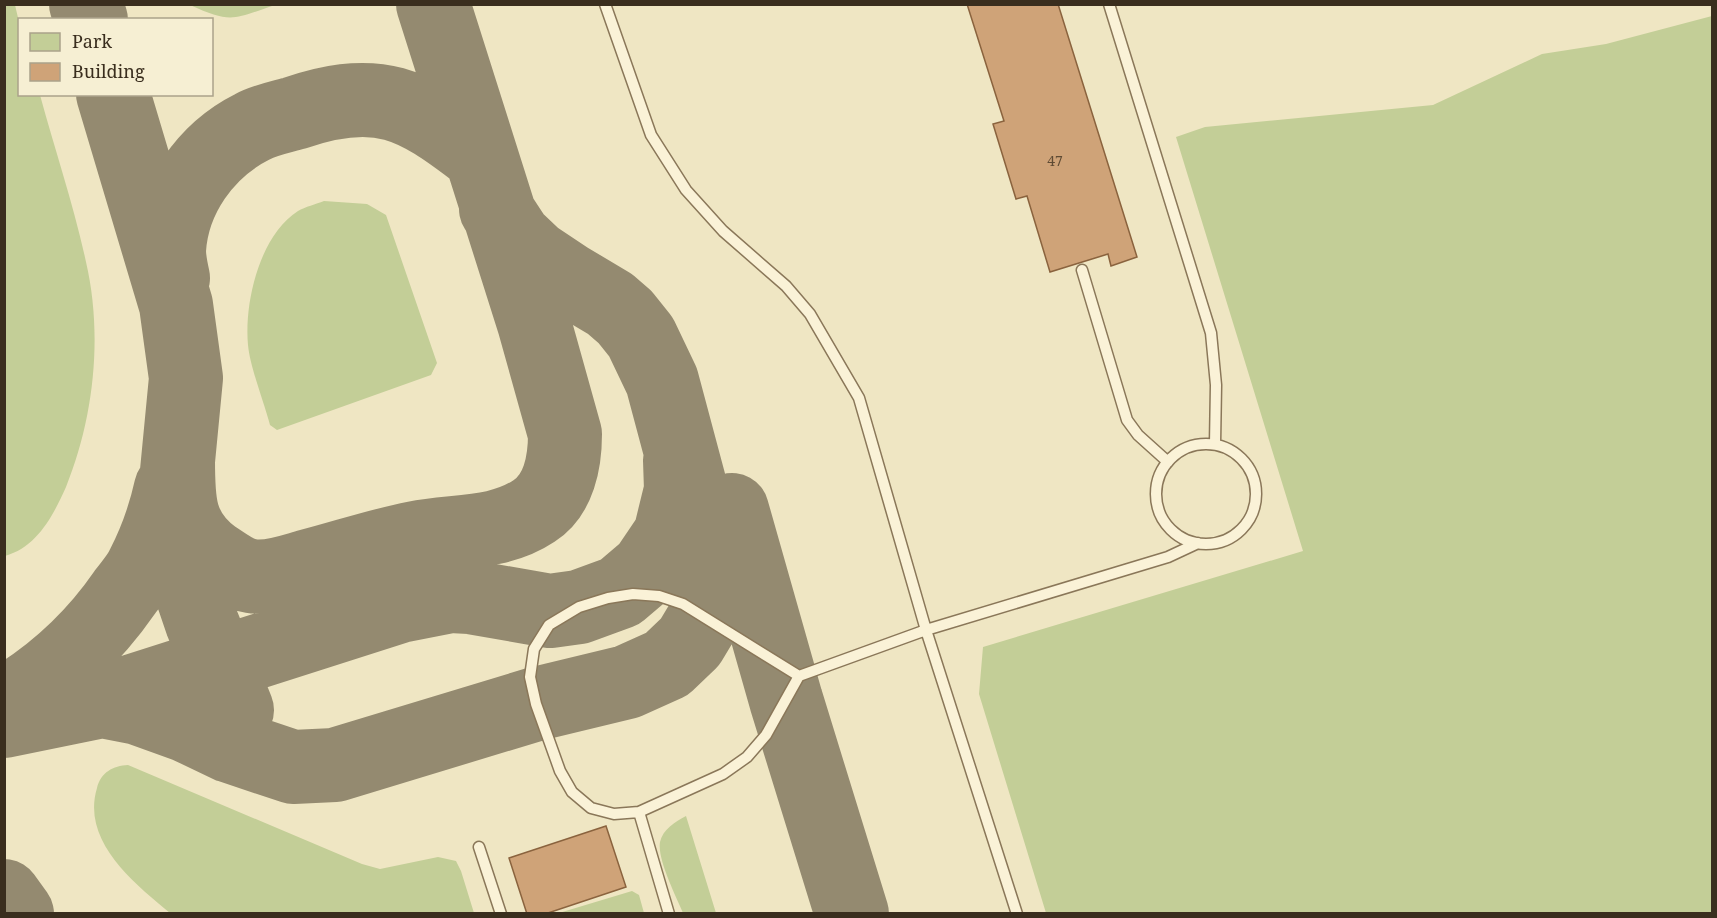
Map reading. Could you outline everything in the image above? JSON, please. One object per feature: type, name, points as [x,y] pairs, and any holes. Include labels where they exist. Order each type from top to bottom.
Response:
[{"type":"lane","points":[[605,4],[651,135],[686,190],[723,231],[786,286],[810,314],[859,398],[926,630],[1017,914]]},
{"type":"lane","points":[[1109,4],[1211,333],[1216,385],[1215,444]]},
{"type":"lane","points":[[1082,270],[1127,420],[1138,435],[1168,462]]},
{"type":"lane","points":[[1215,444],[1229,448],[1246,463],[1256,483],[1257,498],[1254,512],[1247,525],[1236,535],[1217,543],[1185,540],[1165,523],[1158,510],[1156,495],[1158,480],[1173,455],[1186,447],[1215,444]]},
{"type":"lane","points":[[799,675],[683,604],[659,596],[633,594],[608,598],[579,607],[549,625],[534,649],[530,677],[536,704],[560,771],[572,792],[591,808],[614,814],[639,812],[723,774],[747,757],[766,735],[799,675],[926,630],[1167,557],[1198,543]]},
{"type":"lane","points":[[639,812],[669,914]]},
{"type":"lane","points":[[479,847],[501,914]]},
{"type":"green space","points":[[4,5],[15,5],[18,18],[18,96],[40,96],[70,199],[91,290],[95,347],[89,405],[76,461],[66,487],[43,529],[26,546],[5,556]]},
{"type":"green space","points":[[190,5],[275,5],[250,14],[224,17]]},
{"type":"green space","points":[[1712,16],[1712,913],[1046,913],[979,694],[983,647],[1303,551],[1176,137],[1205,127],[1433,105],[1542,54],[1606,44]]},
{"type":"green space","points":[[324,201],[367,204],[386,215],[437,363],[431,375],[277,430],[270,425],[249,354],[247,328],[252,290],[264,253],[285,222],[298,211]]},
{"type":"green space","points":[[128,765],[362,864],[380,869],[438,857],[456,861],[474,913],[170,913],[141,888],[114,859],[97,826],[94,807],[101,778],[108,771]]},
{"type":"green space","points":[[686,816],[716,913],[683,913],[661,858],[660,842],[664,833],[670,826]]},
{"type":"green space","points":[[632,891],[639,895],[644,913],[559,913]]},
{"type":"building","points":[[967,4],[1058,4],[1137,257],[1111,266],[1108,254],[1050,272],[1027,196],[1016,199],[993,124],[1004,121]]},
{"type":"building","points":[[606,826],[626,887],[545,914],[527,914],[509,858]]},
{"type":"taxiway","points":[[86,4],[90,18]]},
{"type":"taxiway","points":[[178,460],[182,514],[193,537],[214,557],[231,568],[246,575],[258,577],[280,574],[402,541],[506,524],[534,511],[543,504],[555,487],[564,456],[565,434],[534,323],[433,4]]},
{"type":"taxiway","points":[[114,96],[176,305],[186,378],[175,492],[176,511]]},
{"type":"taxiway","points":[[173,278],[169,250],[177,212],[184,194],[206,162],[220,149],[235,137],[262,122],[332,103],[357,100],[382,101],[406,108],[428,119],[480,155]]},
{"type":"taxiway","points":[[4,721],[102,701],[138,708],[188,726],[230,746],[293,767],[335,765],[536,704],[627,682],[667,664],[690,642],[705,617],[711,584],[705,542],[662,381],[641,337],[625,317],[610,304],[535,257],[515,238],[496,209]]},
{"type":"taxiway","points":[[102,701],[400,606],[451,596],[470,597],[550,611],[579,607],[620,592],[647,569],[670,535],[681,490],[680,460]]},
{"type":"taxiway","points":[[4,704],[55,668],[86,640],[113,609],[148,557],[160,528],[171,488]]},
{"type":"taxiway","points":[[175,510],[173,538],[202,623],[237,710]]},
{"type":"taxiway","points":[[732,510],[786,700],[852,914]]},
{"type":"taxiway","points":[[4,896],[17,914]]}]
